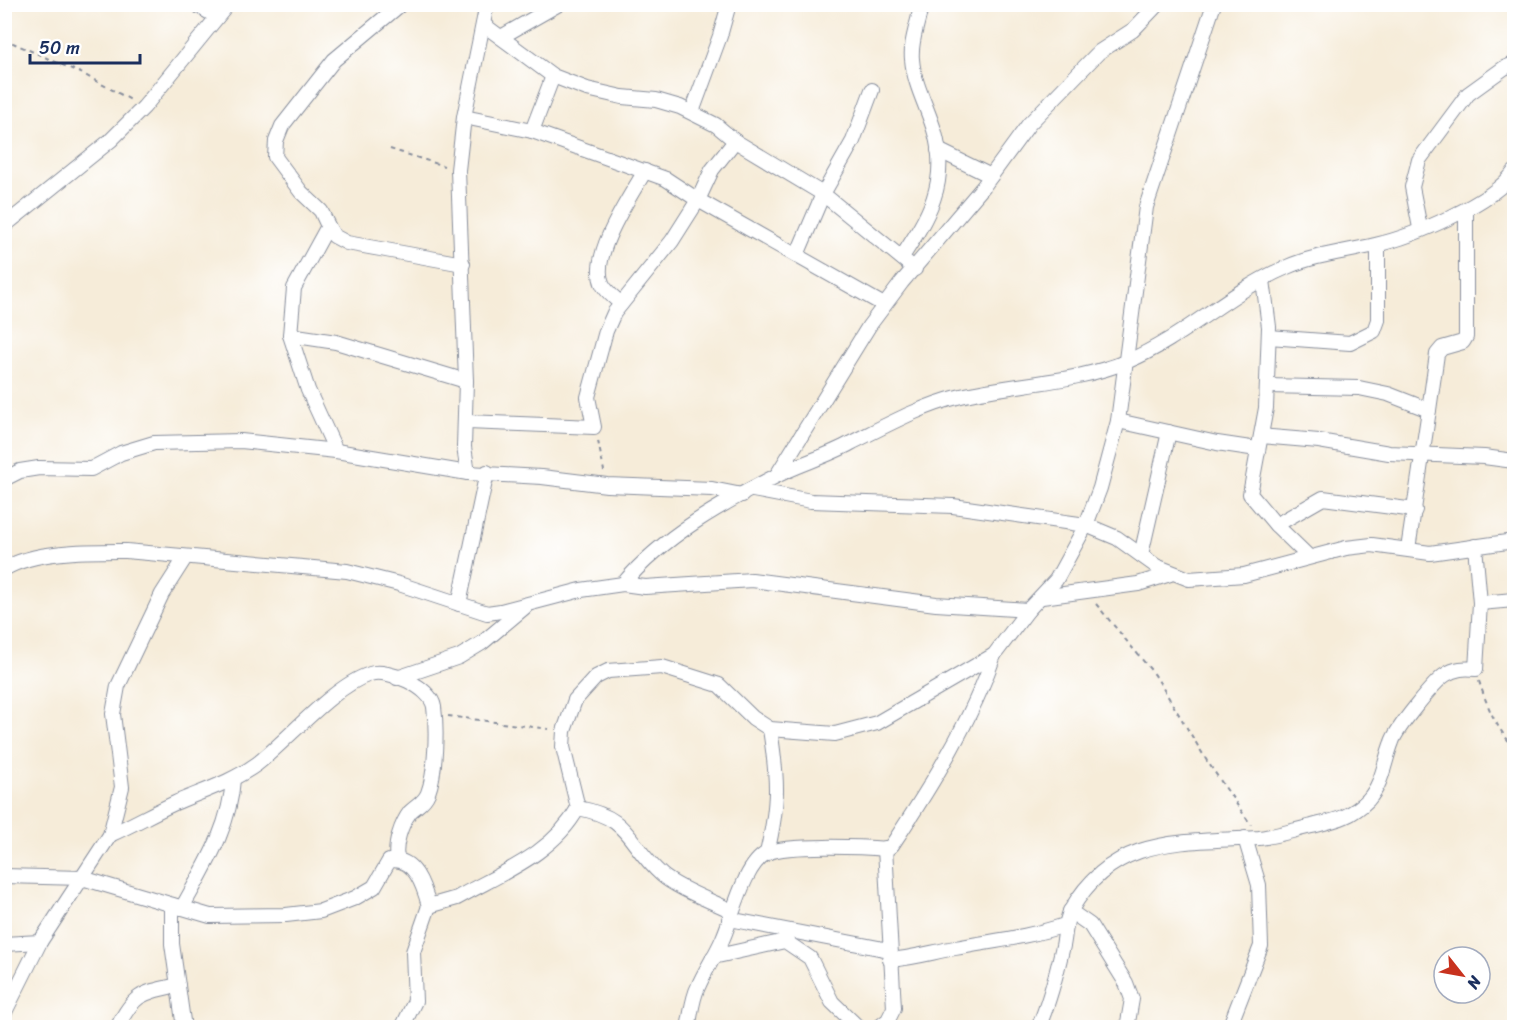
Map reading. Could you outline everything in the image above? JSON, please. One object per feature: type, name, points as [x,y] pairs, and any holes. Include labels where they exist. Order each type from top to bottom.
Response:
[{"type":"street","points":[[195,4],[217,17]]},
{"type":"street","points":[[4,226],[111,140],[144,107],[228,4]]},
{"type":"street","points":[[401,4],[334,60],[282,126],[276,141],[275,157],[301,192],[321,211],[334,236],[347,243],[463,264]]},
{"type":"street","points":[[468,473],[464,447],[467,422],[458,170],[464,117],[488,4]]},
{"type":"street","points":[[501,37],[559,4]]},
{"type":"street","points":[[692,112],[729,4]]},
{"type":"street","points":[[902,257],[925,221],[937,196],[938,150],[912,61],[911,46],[921,4]]},
{"type":"street","points":[[777,476],[842,366],[884,305],[991,176],[1029,124],[1099,52],[1133,30],[1158,4]]},
{"type":"street","points":[[767,853],[808,848],[885,848],[894,841],[941,765],[985,682],[994,655],[1028,610],[1056,580],[1086,525],[1100,488],[1118,421],[1146,207],[1214,4]]},
{"type":"street","points":[[484,25],[553,76],[587,89],[622,97],[656,100],[692,112],[716,125],[735,141],[823,194],[915,269]]},
{"type":"street","points":[[1420,228],[1412,187],[1419,160],[1468,94],[1504,68],[1515,64]]},
{"type":"street","points":[[532,131],[553,76]]},
{"type":"street","points":[[797,255],[823,194],[853,141],[872,90]]},
{"type":"street","points":[[464,117],[532,131],[666,179],[698,200],[884,305]]},
{"type":"street","points":[[467,422],[594,428],[588,396],[606,331],[621,304],[646,276],[698,200],[712,170],[735,141]]},
{"type":"street","points":[[938,150],[991,176]]},
{"type":"street","points":[[621,304],[603,286],[600,271],[602,258],[611,233],[645,171]]},
{"type":"street","points":[[623,584],[649,555],[700,520],[777,476],[850,444],[898,417],[961,396],[1030,385],[1126,362],[1155,348],[1288,266],[1378,245],[1466,210],[1497,191],[1514,175]]},
{"type":"street","points":[[1408,549],[1424,455],[1437,354],[1442,348],[1463,342],[1466,336],[1466,210]]},
{"type":"street","points":[[328,226],[294,288],[290,335],[308,390],[336,451]]},
{"type":"street","points":[[1269,337],[1350,343],[1374,331],[1378,320],[1378,245]]},
{"type":"street","points":[[1263,280],[1269,337],[1267,386],[1250,494],[1276,525],[1310,557]]},
{"type":"street","points":[[290,335],[336,342],[466,381]]},
{"type":"street","points":[[1267,386],[1359,388],[1388,394],[1429,410]]},
{"type":"street","points":[[1118,421],[1216,443],[1319,441],[1389,453],[1484,457],[1515,461]]},
{"type":"street","points":[[1141,555],[1169,432]]},
{"type":"street","points":[[4,479],[20,471],[39,468],[90,469],[121,453],[154,443],[242,441],[336,451],[468,473],[487,472],[607,485],[701,488],[811,501],[953,506],[1086,525],[1117,538],[1170,574],[1189,579],[1244,575],[1310,557],[1372,545],[1430,553],[1515,541]]},
{"type":"street","points":[[459,604],[487,472]]},
{"type":"street","points":[[1276,525],[1306,510],[1323,498],[1415,510]]},
{"type":"street","points":[[1038,1028],[1049,1001],[1063,948],[1068,918],[1098,873],[1128,855],[1167,844],[1252,838],[1352,815],[1370,798],[1383,776],[1392,740],[1405,720],[1444,675],[1455,670],[1476,669],[1480,603],[1475,546]]},
{"type":"street","points":[[4,569],[58,554],[126,551],[347,571],[399,584],[487,613],[581,590],[623,584],[645,587],[752,580],[936,604],[1028,610]]},
{"type":"street","points":[[4,1014],[40,942],[110,835],[122,788],[113,722],[118,686],[162,594],[185,558]]},
{"type":"street","points":[[1042,597],[1086,593],[1138,584],[1170,574]]},
{"type":"street","points":[[1480,603],[1515,600]]},
{"type":"street","points":[[397,678],[459,657],[497,631],[526,605]]},
{"type":"street","points":[[578,808],[563,747],[564,731],[575,700],[596,676],[608,671],[662,667],[719,685],[753,718],[770,729],[835,734],[877,723],[994,655]]},
{"type":"street","points":[[110,835],[233,779],[256,764],[333,696],[370,674],[383,673],[425,693],[434,705],[435,765],[429,791],[423,803],[411,812],[401,830],[397,859]]},
{"type":"street","points":[[688,1028],[697,989],[742,887],[767,853],[776,815],[778,788],[770,729]]},
{"type":"street","points":[[184,1028],[172,944],[177,907],[222,833],[231,801],[233,779]]},
{"type":"street","points":[[429,906],[458,898],[545,850],[578,808]]},
{"type":"street","points":[[578,808],[601,812],[622,825],[664,877],[731,915],[890,955],[917,958],[951,948],[1046,931],[1068,918],[1090,925],[1126,983],[1132,999],[1127,1028]]},
{"type":"street","points":[[1229,1028],[1261,946],[1259,885],[1252,838]]},
{"type":"street","points":[[878,1028],[888,1020],[894,1008],[885,848]]},
{"type":"street","points":[[4,876],[82,878],[210,916],[286,915],[321,910],[355,898],[374,887],[389,861],[397,859],[407,863],[416,874],[424,887],[429,906],[412,952],[415,1001],[402,1028]]},
{"type":"street","points":[[4,944],[40,942]]},
{"type":"street","points":[[713,957],[785,942],[810,958],[832,1002],[857,1026]]},
{"type":"street","points":[[117,1028],[129,1007],[142,993],[178,985]]},
{"type":"path","points":[[4,39],[83,74],[144,107]]},
{"type":"path","points":[[390,149],[458,170]]},
{"type":"path","points":[[594,428],[607,485]]},
{"type":"path","points":[[1086,593],[1155,675],[1252,838]]},
{"type":"path","points":[[1476,669],[1488,708],[1501,731],[1515,747]]},
{"type":"path","points":[[434,714],[564,731]]}]
